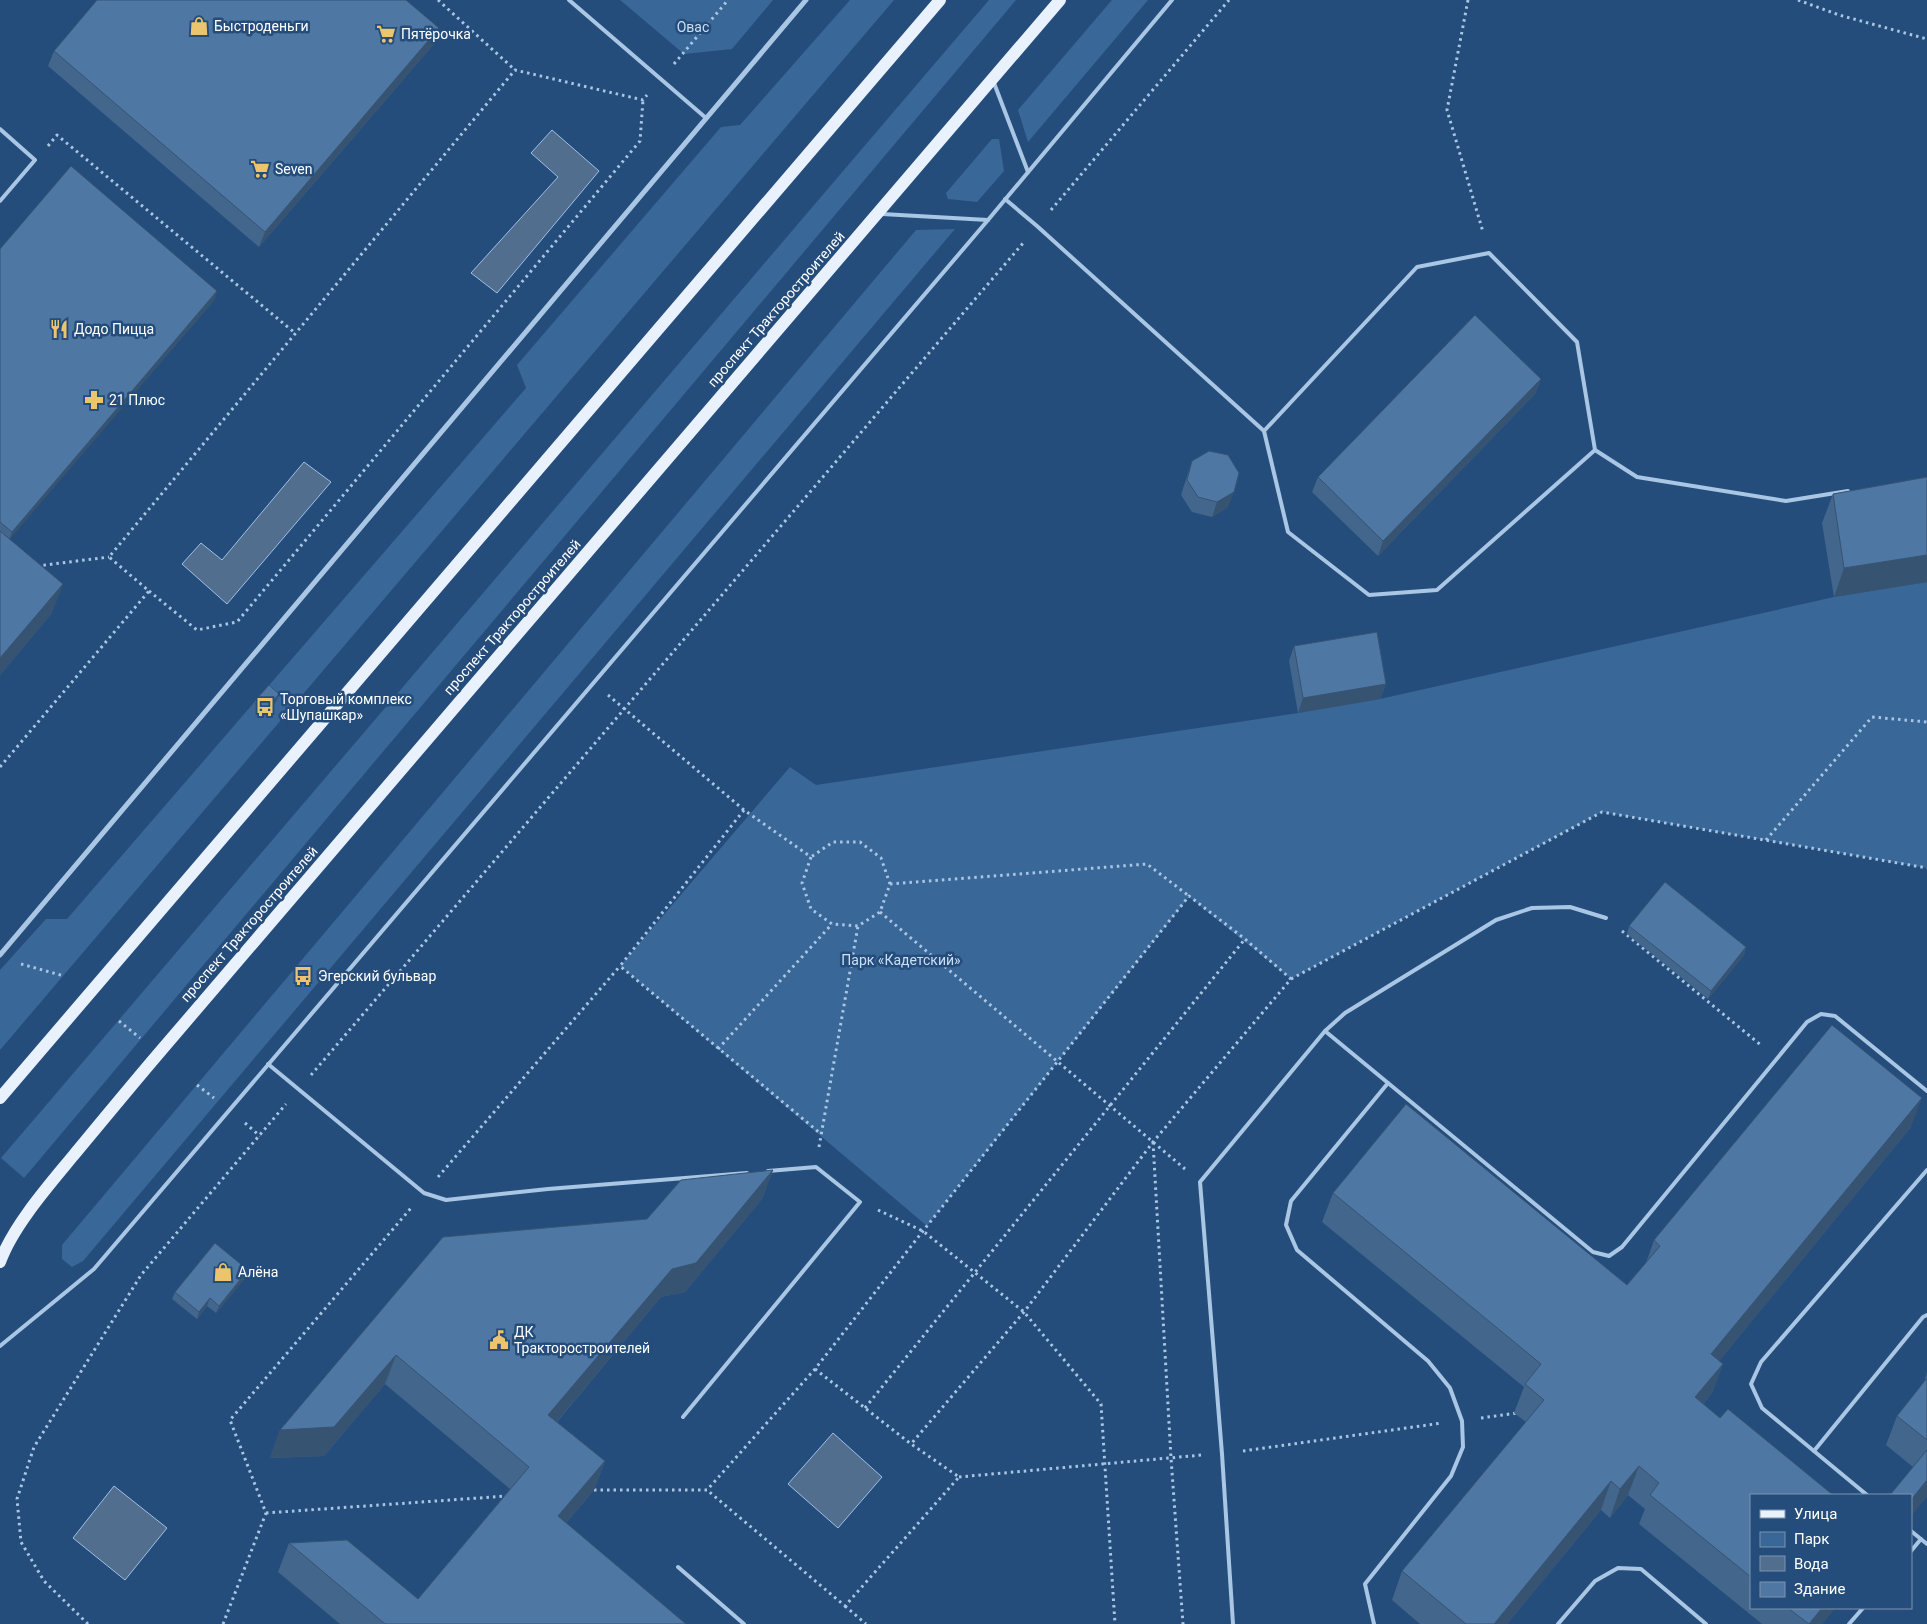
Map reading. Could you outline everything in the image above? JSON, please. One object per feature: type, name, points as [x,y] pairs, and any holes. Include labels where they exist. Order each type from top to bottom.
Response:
[{"type":"main road","points":[[0,1098],[940,0]]},
{"type":"main road","name":"проспект Тракторостроителей","points":[[0,1262],[23,1221],[52,1181],[159,1053],[1060,0]]},
{"type":"street","points":[[0,955],[806,0]]},
{"type":"lane","points":[[569,0],[706,118]]},
{"type":"lane","points":[[0,1346],[94,1269],[592,682],[988,220],[1172,0]]},
{"type":"lane","points":[[993,79],[1028,172]]},
{"type":"lane","points":[[0,129],[35,160],[0,201]]},
{"type":"lane","points":[[1005,199],[1264,431],[1288,532],[1369,594],[1437,590],[1595,450]]},
{"type":"lane","points":[[877,214],[988,220]]},
{"type":"lane","points":[[1264,431],[1417,267],[1489,253],[1577,342],[1595,450],[1637,477],[1786,501],[1852,491]]},
{"type":"lane","points":[[1233,1624],[1222,1454],[1200,1182],[1325,1031],[1345,1013],[1496,920],[1532,908],[1570,907],[1606,918]]},
{"type":"lane","points":[[1325,1031],[1593,1252],[1609,1256],[1622,1247],[1807,1022],[1821,1014],[1835,1016],[1927,1091]]},
{"type":"lane","points":[[268,1064],[424,1193],[446,1200],[548,1189],[756,1172]]},
{"type":"lane","points":[[1374,1624],[1365,1584],[1451,1476],[1464,1447],[1462,1420],[1450,1388],[1428,1361],[1296,1250],[1286,1225],[1291,1201],[1388,1083]]},
{"type":"lane","points":[[683,1417],[860,1202],[816,1167],[766,1171]]},
{"type":"lane","points":[[1867,1494],[1762,1408],[1751,1384],[1761,1362],[1927,1170]]},
{"type":"lane","points":[[1814,1452],[1923,1317],[1927,1315]]},
{"type":"lane","points":[[1912,1532],[1927,1544]]},
{"type":"lane","points":[[1912,1550],[1921,1539]]},
{"type":"lane","points":[[678,1568],[744,1624]]},
{"type":"lane","points":[[1558,1624],[1595,1581],[1618,1568],[1641,1569],[1706,1624]]},
{"type":"lane","points":[[1849,1624],[1862,1609]]},
{"type":"path","points":[[438,0],[515,70],[643,100]]},
{"type":"path","points":[[108,557],[197,630],[237,622],[640,141],[643,100],[728,0]]},
{"type":"path","points":[[315,1070],[625,710],[1229,0]]},
{"type":"path","points":[[1468,0],[1447,110],[1489,253]]},
{"type":"path","points":[[1798,0],[1839,15],[1927,39]]},
{"type":"path","points":[[33,566],[108,557],[515,70]]},
{"type":"path","points":[[35,160],[57,135],[295,333]]},
{"type":"path","points":[[0,767],[149,591]]},
{"type":"path","points":[[592,682],[744,810],[811,858]]},
{"type":"path","points":[[1766,840],[1872,717],[1927,722]]},
{"type":"path","points":[[744,810],[620,966],[821,1134]]},
{"type":"path","points":[[911,1444],[1024,1312],[1153,1142],[1291,979],[1602,812],[1927,868]]},
{"type":"path","points":[[833,842],[860,842],[881,858],[890,884],[880,912],[858,926],[832,924],[811,909],[802,883],[811,858],[833,842]]},
{"type":"path","points":[[890,884],[1147,864],[1245,939],[1291,979]]},
{"type":"path","points":[[707,1490],[815,1369],[1189,896]]},
{"type":"path","points":[[880,912],[1200,1182]]},
{"type":"path","points":[[1606,918],[1777,1059]]},
{"type":"path","points":[[718,1049],[832,924]]},
{"type":"path","points":[[816,1167],[858,926]]},
{"type":"path","points":[[865,1408],[1245,939]]},
{"type":"path","points":[[18,963],[64,976]]},
{"type":"path","points":[[119,1021],[142,1039]]},
{"type":"path","points":[[197,1084],[218,1101]]},
{"type":"path","points":[[88,1624],[44,1581],[21,1542],[16,1499],[34,1447],[142,1275],[288,1102]]},
{"type":"path","points":[[240,1119],[260,1136]]},
{"type":"path","points":[[1153,1142],[1171,1458],[1183,1624]]},
{"type":"path","points":[[860,1202],[923,1231],[1024,1312],[1102,1404],[1115,1624]]},
{"type":"path","points":[[815,1369],[911,1444],[959,1477],[1222,1454],[1520,1412]]},
{"type":"path","points":[[223,1624],[266,1513],[230,1420]]},
{"type":"path","points":[[845,1606],[959,1477]]},
{"type":"path","points":[[594,1490],[707,1490],[866,1624]]},
{"type":"path","points":[[266,1513],[509,1496]]},
{"type":"green space","name":"Овас","points":[[620,0],[773,0],[732,49],[684,54]]},
{"type":"green space","points":[[850,0],[894,0],[0,1050],[0,970],[46,919],[67,919],[526,388],[517,365],[721,127],[740,125]]},
{"type":"green space","points":[[989,0],[1016,0],[24,1178],[1,1158]]},
{"type":"green space","points":[[1112,0],[1148,0],[1028,142],[1018,110]]},
{"type":"green space","points":[[992,139],[999,139],[1004,171],[977,202],[948,199],[946,193]]},
{"type":"green space","points":[[955,229],[83,1261],[72,1267],[62,1259],[62,1245],[916,230]]},
{"type":"green space","name":"Парк «Кадетский»","points":[[1927,582],[1927,868],[1602,812],[1291,979],[1189,897],[927,1226],[620,966],[790,767],[816,785],[1298,713],[1380,699],[1834,597]]},
{"type":"water","points":[[552,130],[599,171],[497,293],[471,273],[558,177],[531,153]]},
{"type":"water","points":[[304,462],[331,482],[227,604],[182,564],[201,543],[222,560]]},
{"type":"water","points":[[833,1433],[882,1477],[838,1528],[788,1484]]},
{"type":"water","points":[[114,1486],[167,1528],[125,1580],[73,1538]]},
{"type":"building","points":[[97,0],[406,0],[439,28],[265,232],[54,51]]},
{"type":"building","points":[[71,166],[217,291],[12,532],[0,522],[0,249]]},
{"type":"building","points":[[1475,315],[1541,379],[1383,541],[1318,477]]},
{"type":"building","points":[[1209,451],[1228,455],[1239,473],[1234,492],[1217,502],[1198,497],[1187,480],[1192,461]]},
{"type":"building","points":[[1927,477],[1927,555],[1844,568],[1833,494]]},
{"type":"building","points":[[0,531],[63,584],[0,658]]},
{"type":"building","points":[[1377,632],[1386,684],[1303,698],[1294,646]]},
{"type":"building","points":[[269,685],[279,694],[264,711],[254,702]]},
{"type":"building","points":[[1665,882],[1746,947],[1711,991],[1629,926]]},
{"type":"building","points":[[1832,1025],[1922,1098],[1711,1354],[1723,1364],[1695,1397],[1720,1418],[1728,1409],[1832,1494],[1750,1494],[1750,1576],[1650,1495],[1659,1483],[1639,1466],[1620,1489],[1611,1481],[1494,1624],[1466,1624],[1402,1571],[1544,1400],[1525,1384],[1541,1364],[1333,1193],[1406,1104],[1627,1285],[1660,1246],[1654,1240]]},
{"type":"building","points":[[773,1170],[696,1263],[672,1269],[548,1415],[605,1461],[558,1516],[686,1624],[385,1624],[289,1543],[347,1540],[418,1599],[529,1467],[396,1355],[334,1427],[280,1430],[443,1237],[647,1219],[681,1180]]},
{"type":"building","points":[[215,1243],[248,1270],[219,1306],[210,1298],[199,1312],[175,1292]]},
{"type":"building","points":[[1927,1378],[1927,1440],[1897,1416]]},
{"type":"building","points":[[1927,1450],[1927,1480],[1912,1499],[1912,1494],[1891,1494]]},
{"type":"building","points":[[1789,1609],[1821,1609],[1809,1624]]},
{"type":"place","name":"Быстроденьги","points":[[199,26]]},
{"type":"place","name":"Пятёрочка","points":[[386,34]]},
{"type":"place","name":"Seven","points":[[260,169]]},
{"type":"place","name":"Додо Пицца","points":[[59,329]]},
{"type":"place","name":"21 Плюс","points":[[94,400]]},
{"type":"place","name":"Торговый комплекс «Шупашкар»","points":[[265,707]]},
{"type":"place","name":"Эгерский бульвар","points":[[303,976]]},
{"type":"place","name":"Алёна","points":[[223,1272]]},
{"type":"place","name":"ДК Тракторостроителей","points":[[499,1340]]}]
